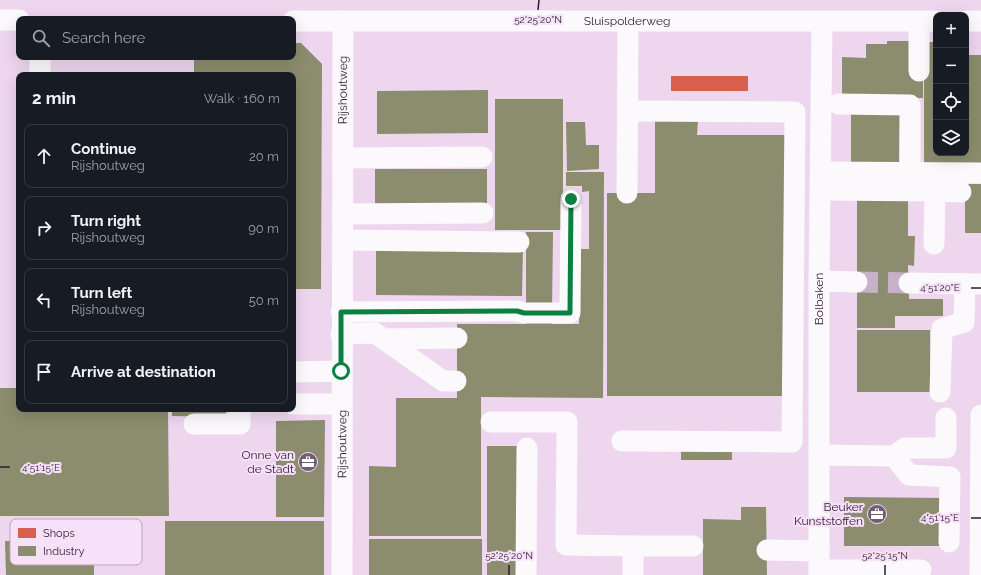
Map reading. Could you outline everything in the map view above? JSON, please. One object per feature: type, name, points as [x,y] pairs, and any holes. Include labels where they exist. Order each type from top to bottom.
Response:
[{"type":"street","points":[[0,20],[16,20]]},
{"type":"street","name":"Sluispolderweg","points":[[296,21],[928,22]]},
{"type":"street","name":"Rijshoutweg","points":[[342,575],[332,500],[332,454],[341,404],[343,21]]},
{"type":"street","points":[[627,193],[628,21]]},
{"type":"street","points":[[969,21],[981,21]]},
{"type":"street","points":[[919,71],[928,22]]},
{"type":"street","name":"Bolbaken","points":[[819,565],[819,281],[822,23]]},
{"type":"street","points":[[40,60],[40,72]]},
{"type":"street","points":[[838,104],[910,105],[910,172]]},
{"type":"street","points":[[622,441],[792,442],[794,112],[628,111]]},
{"type":"street","points":[[342,158],[482,158]]},
{"type":"street","points":[[821,181],[910,172],[981,172]]},
{"type":"street","points":[[821,181],[961,192]]},
{"type":"street","points":[[934,244],[935,191]]},
{"type":"street","points":[[341,312],[517,311],[524,313],[570,313],[571,199]]},
{"type":"street","points":[[342,214],[483,213]]},
{"type":"street","points":[[342,240],[519,242]]},
{"type":"street","points":[[819,281],[857,282]]},
{"type":"street","points":[[908,283],[973,284],[964,322],[942,329],[940,392]]},
{"type":"street","points":[[341,334],[375,333],[443,381],[456,381]]},
{"type":"street","points":[[385,339],[457,338]]},
{"type":"street","points":[[296,372],[341,371]]},
{"type":"street","points":[[296,404],[341,404]]},
{"type":"street","points":[[194,424],[240,424],[240,412]]},
{"type":"street","points":[[980,575],[981,415]]},
{"type":"street","points":[[819,455],[894,456],[905,448],[946,448],[946,418]]},
{"type":"street","points":[[491,422],[567,422],[566,545],[693,546]]},
{"type":"street","points":[[526,575],[527,448]]},
{"type":"street","points":[[894,456],[909,475],[950,477],[949,542]]},
{"type":"street","points":[[633,546],[633,575]]},
{"type":"street","points":[[767,550],[819,565],[921,570]]},
{"type":"building: Shops","points":[[671,76],[748,76],[748,91],[671,91]]},
{"type":"building: Industry","points":[[887,41],[916,41],[923,71],[923,98],[842,98],[842,57],[866,58],[866,44],[887,44]]},
{"type":"building: Industry","points":[[924,42],[933,42],[933,156],[969,156],[969,55],[981,55],[981,163],[924,163]]},
{"type":"building: Industry","points":[[296,43],[301,43],[322,64],[321,289],[296,289],[296,72],[194,72],[194,60],[296,60]]},
{"type":"building: Industry","points":[[488,90],[488,133],[377,134],[377,91]]},
{"type":"building: Industry","points":[[495,99],[563,99],[563,230],[495,230]]},
{"type":"building: Industry","points":[[851,108],[900,109],[899,167],[851,167]]},
{"type":"building: Industry","points":[[655,121],[698,121],[697,135],[788,135],[789,396],[607,396],[607,193],[655,193]]},
{"type":"building: Industry","points":[[566,122],[585,122],[586,145],[599,145],[599,169],[567,171]]},
{"type":"building: Industry","points":[[375,169],[487,169],[487,205],[375,205]]},
{"type":"building: Industry","points":[[566,172],[604,172],[603,398],[481,397],[481,536],[369,536],[369,466],[396,467],[396,398],[457,398],[457,324],[526,324],[526,317],[552,317],[552,324],[579,324],[580,249],[589,249],[589,191],[582,192],[582,186],[566,186]]},
{"type":"building: Industry","points":[[965,184],[981,184],[981,233],[965,233]]},
{"type":"building: Industry","points":[[857,200],[908,200],[908,236],[915,236],[914,266],[908,265],[909,299],[943,299],[943,316],[895,316],[895,328],[857,328]]},
{"type":"building: Industry","points":[[526,232],[553,232],[552,309],[526,309]]},
{"type":"building: Industry","points":[[376,248],[523,248],[522,296],[376,295]]},
{"type":"building: Industry","points":[[857,330],[930,330],[930,392],[857,392]]},
{"type":"building: Industry","points":[[0,388],[16,388],[16,412],[168,412],[169,516],[0,516]]},
{"type":"building: Industry","points":[[172,412],[226,412],[226,417],[172,416]]},
{"type":"building: Industry","points":[[325,420],[324,517],[276,517],[276,421]]},
{"type":"building: Industry","points":[[681,439],[732,439],[732,460],[681,460]]},
{"type":"building: Industry","points":[[487,446],[519,446],[519,575],[487,575]]},
{"type":"building: Industry","points":[[844,497],[944,498],[944,546],[844,546]]},
{"type":"building: Industry","points":[[741,507],[766,507],[767,575],[703,575],[703,519],[741,520]]},
{"type":"building: Industry","points":[[165,521],[324,521],[324,575],[165,575]]},
{"type":"building: Industry","points":[[369,539],[482,539],[482,575],[369,575]]},
{"type":"building: Industry","points":[[5,541],[10,541],[10,565],[94,565],[94,575],[6,575]]},
{"type":"tunnel","points":[[857,282],[909,283]]},
{"type":"place","name":"Onne van de Stadt","points":[[308,462]]},
{"type":"place","name":"Beuker Kunststoffen","points":[[877,514]]},
{"type":"route","points":[[341,371],[341,312],[517,311],[524,313],[570,313],[571,199]]}]
